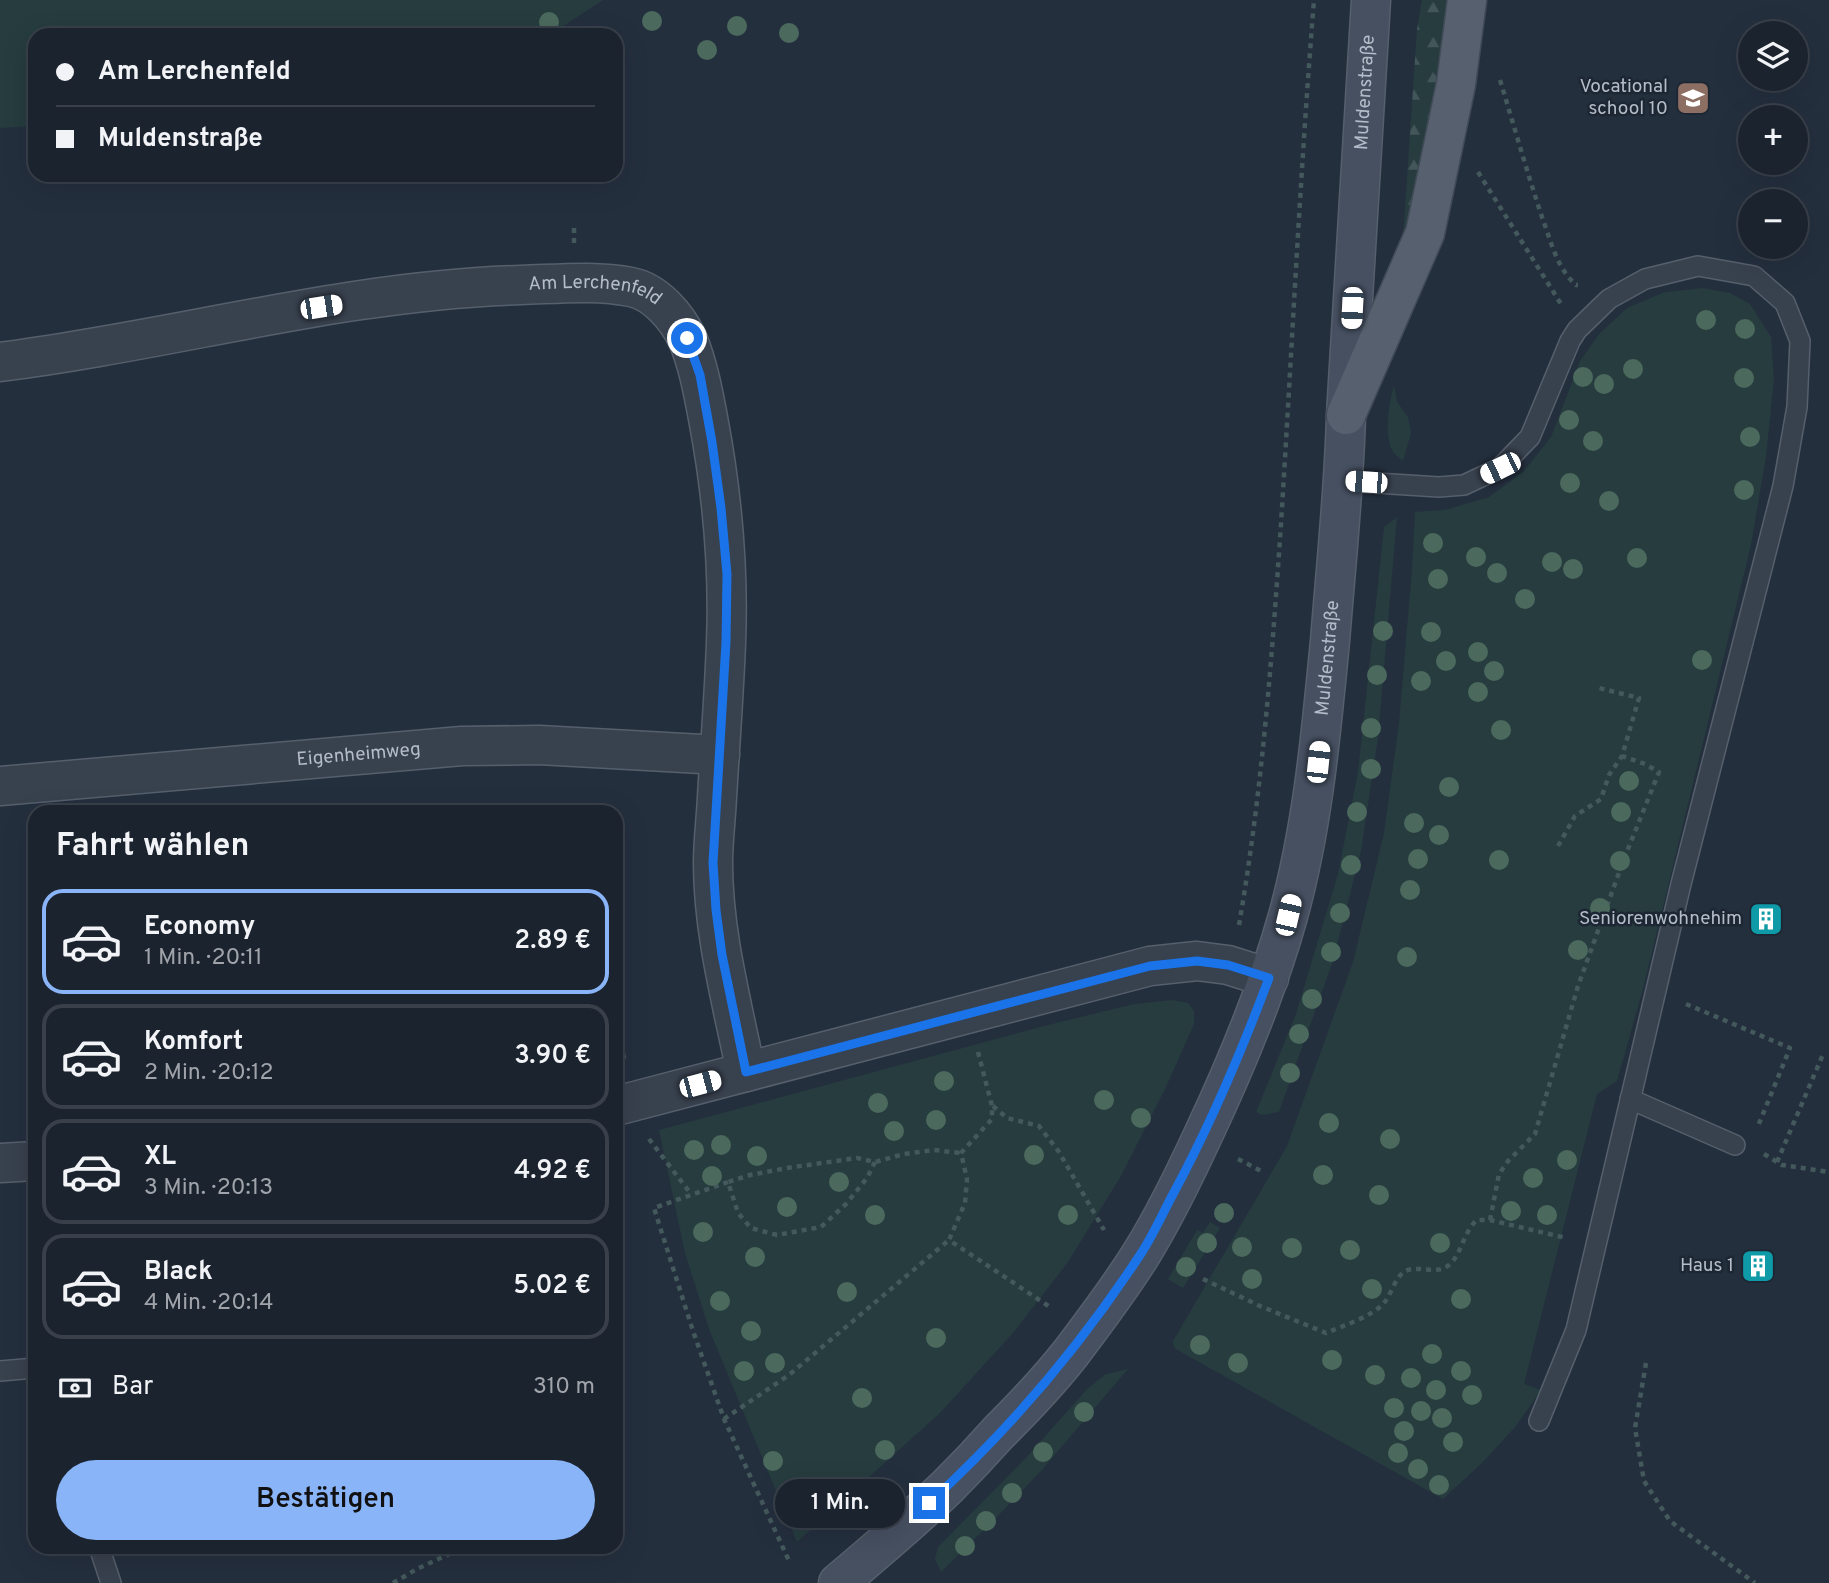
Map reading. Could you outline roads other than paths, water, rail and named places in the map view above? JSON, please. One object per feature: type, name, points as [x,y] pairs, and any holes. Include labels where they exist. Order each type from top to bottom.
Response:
[{"type":"main road","name":"Muldenstraße","points":[[838,1583],[891,1539],[948,1485],[1035,1395],[1097,1317],[1143,1250],[1190,1163],[1224,1090],[1269,978],[1288,915],[1316,783],[1344,481],[1371,0]]},
{"type":"main road","points":[[1346,415],[1425,233],[1456,84],[1467,0]]},
{"type":"street","name":"Am Lerchenfeld","points":[[0,362],[120,343],[264,315],[473,287],[584,283],[634,287],[655,298],[670,311],[687,338],[700,375],[721,508],[727,574],[726,642],[713,863],[722,955],[746,1072]]},
{"type":"street","name":"Eigenheimweg","points":[[0,786],[462,746],[539,745],[720,755]]},
{"type":"street","points":[[623,1104],[1150,966],[1197,961],[1228,965],[1269,978]]},
{"type":"street","points":[[0,1163],[28,1161]]},
{"type":"lane","points":[[1344,481],[1439,487],[1464,485],[1500,468],[1530,437],[1577,330],[1609,299],[1645,279],[1698,266],[1754,276],[1785,303],[1800,341],[1797,407],[1783,486],[1656,991],[1576,1330],[1539,1421]]},
{"type":"lane","points":[[1630,1099],[1735,1145]]},
{"type":"lane","points":[[0,1371],[28,1369]]},
{"type":"lane","points":[[101,1554],[111,1583]]},
{"type":"place","name":"Vocational school 10","points":[[1693,98]]},
{"type":"place","name":"Seniorenwohnehim","points":[[1766,919]]},
{"type":"place","name":"Haus 1","points":[[1758,1266]]}]
